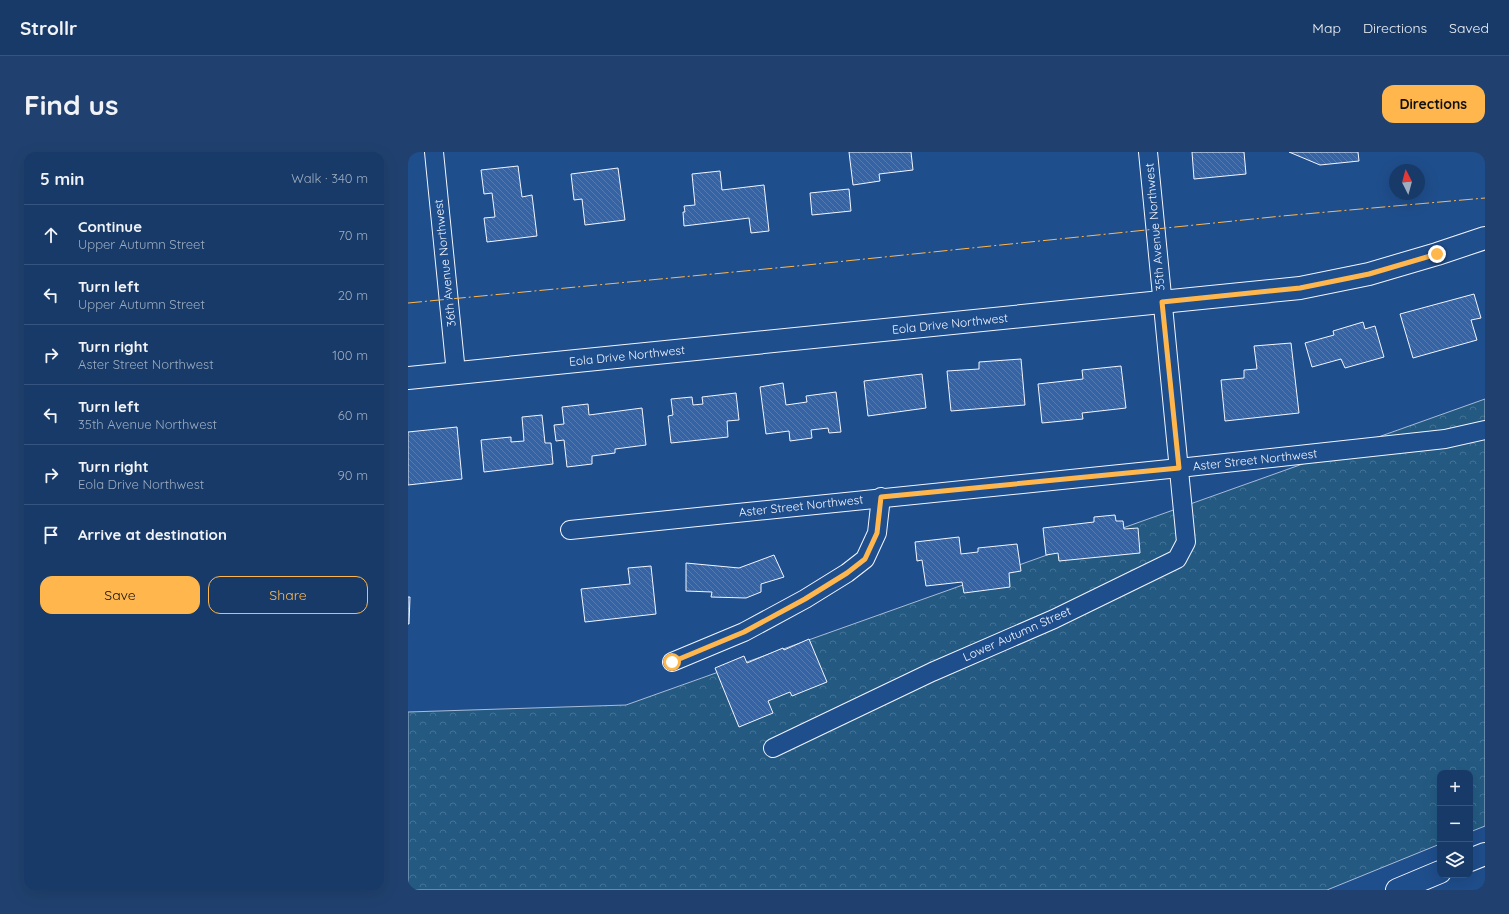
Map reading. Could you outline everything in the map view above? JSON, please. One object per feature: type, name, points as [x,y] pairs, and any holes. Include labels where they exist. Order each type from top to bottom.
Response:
[{"type":"street","name":"36th Avenue Northwest","points":[[434,152],[456,373]]},
{"type":"street","name":"35th Avenue Northwest","points":[[1148,152],[1179,468]]},
{"type":"street","name":"Eola Drive Northwest","points":[[408,378],[1300,288],[1369,274],[1485,238]]},
{"type":"street","name":"Aster Street Northwest","points":[[570,530],[881,497],[1179,468],[1445,439],[1485,430]]},
{"type":"street","name":"Lower Autumn Street","points":[[773,748],[932,672],[1054,618],[1177,559],[1186,542],[1179,468]]},
{"type":"street","points":[[672,662],[744,632],[805,599],[859,564],[865,559],[877,533],[881,497]]},
{"type":"street","points":[[1473,859],[1485,854]]},
{"type":"street","points":[[1397,890],[1437,873]]},
{"type":"green space","points":[[1485,399],[1485,826],[1473,831],[1473,770],[1437,770],[1437,845],[1327,890],[408,890],[408,712],[626,705]]},
{"type":"building","points":[[849,152],[911,152],[913,170],[879,174],[880,181],[853,185]]},
{"type":"building","points":[[1192,152],[1244,152],[1246,174],[1194,179]]},
{"type":"building","points":[[1289,152],[1358,152],[1359,161],[1320,165]]},
{"type":"building","points":[[518,166],[522,197],[532,195],[537,236],[487,242],[484,218],[495,217],[492,193],[484,194],[481,170]]},
{"type":"building","points":[[618,168],[625,220],[585,225],[582,199],[574,200],[571,174]]},
{"type":"building","points":[[720,171],[722,190],[764,185],[769,231],[751,233],[749,218],[684,226],[684,206],[695,205],[692,174]]},
{"type":"building","points":[[849,189],[851,211],[812,215],[810,193]]},
{"type":"building","points":[[1474,294],[1481,318],[1471,320],[1477,340],[1413,358],[1400,314]]},
{"type":"building","points":[[1363,322],[1365,329],[1375,326],[1384,357],[1345,368],[1341,359],[1312,367],[1305,343],[1334,335],[1333,331]]},
{"type":"building","points":[[1291,343],[1299,413],[1225,421],[1221,380],[1244,378],[1244,370],[1257,369],[1254,346]]},
{"type":"building","points":[[1021,359],[1025,405],[951,411],[947,371],[979,369],[979,362]]},
{"type":"building","points":[[1121,366],[1126,408],[1082,413],[1083,419],[1042,423],[1038,384],[1083,379],[1082,370]]},
{"type":"building","points":[[922,374],[926,408],[868,416],[864,381]]},
{"type":"building","points":[[783,383],[786,405],[807,402],[806,396],[836,392],[841,432],[829,433],[828,428],[811,430],[812,438],[790,441],[789,431],[766,434],[760,387]]},
{"type":"building","points":[[736,393],[739,420],[727,421],[728,437],[671,443],[668,416],[673,415],[671,399],[692,397],[693,405],[703,404],[702,397]]},
{"type":"building","points":[[588,404],[589,415],[642,408],[646,445],[615,449],[615,453],[592,456],[592,464],[567,467],[564,440],[556,441],[554,425],[564,424],[562,407]]},
{"type":"building","points":[[542,415],[545,443],[551,443],[553,464],[484,472],[481,440],[511,437],[511,442],[524,441],[522,417]]},
{"type":"building","points":[[457,427],[462,479],[408,485],[408,432]]},
{"type":"building","points":[[1115,515],[1116,521],[1123,521],[1124,529],[1138,528],[1140,553],[1059,561],[1058,553],[1046,555],[1043,528],[1094,522],[1094,517]]},
{"type":"building","points":[[959,537],[961,554],[978,552],[978,548],[1017,544],[1021,571],[1009,573],[1010,587],[964,593],[962,582],[926,586],[922,560],[917,561],[915,542]]},
{"type":"building","points":[[774,555],[784,577],[761,584],[761,592],[746,598],[711,597],[712,592],[686,591],[686,563],[739,568]]},
{"type":"building","points":[[651,566],[656,614],[585,622],[581,589],[630,584],[628,568]]},
{"type":"building","points":[[408,597],[410,597],[409,624],[408,624]]},
{"type":"building","points":[[809,639],[827,682],[792,696],[790,692],[768,701],[773,713],[739,727],[715,668],[744,656],[747,663],[783,648],[784,650]]},
{"type":"power","points":[[408,303],[797,266],[1282,216],[1485,198]]},
{"type":"route","points":[[672,662],[744,632],[805,599],[847,573],[865,559],[877,533],[881,497],[1179,468],[1162,302],[1300,288],[1369,274],[1437,254]]}]
